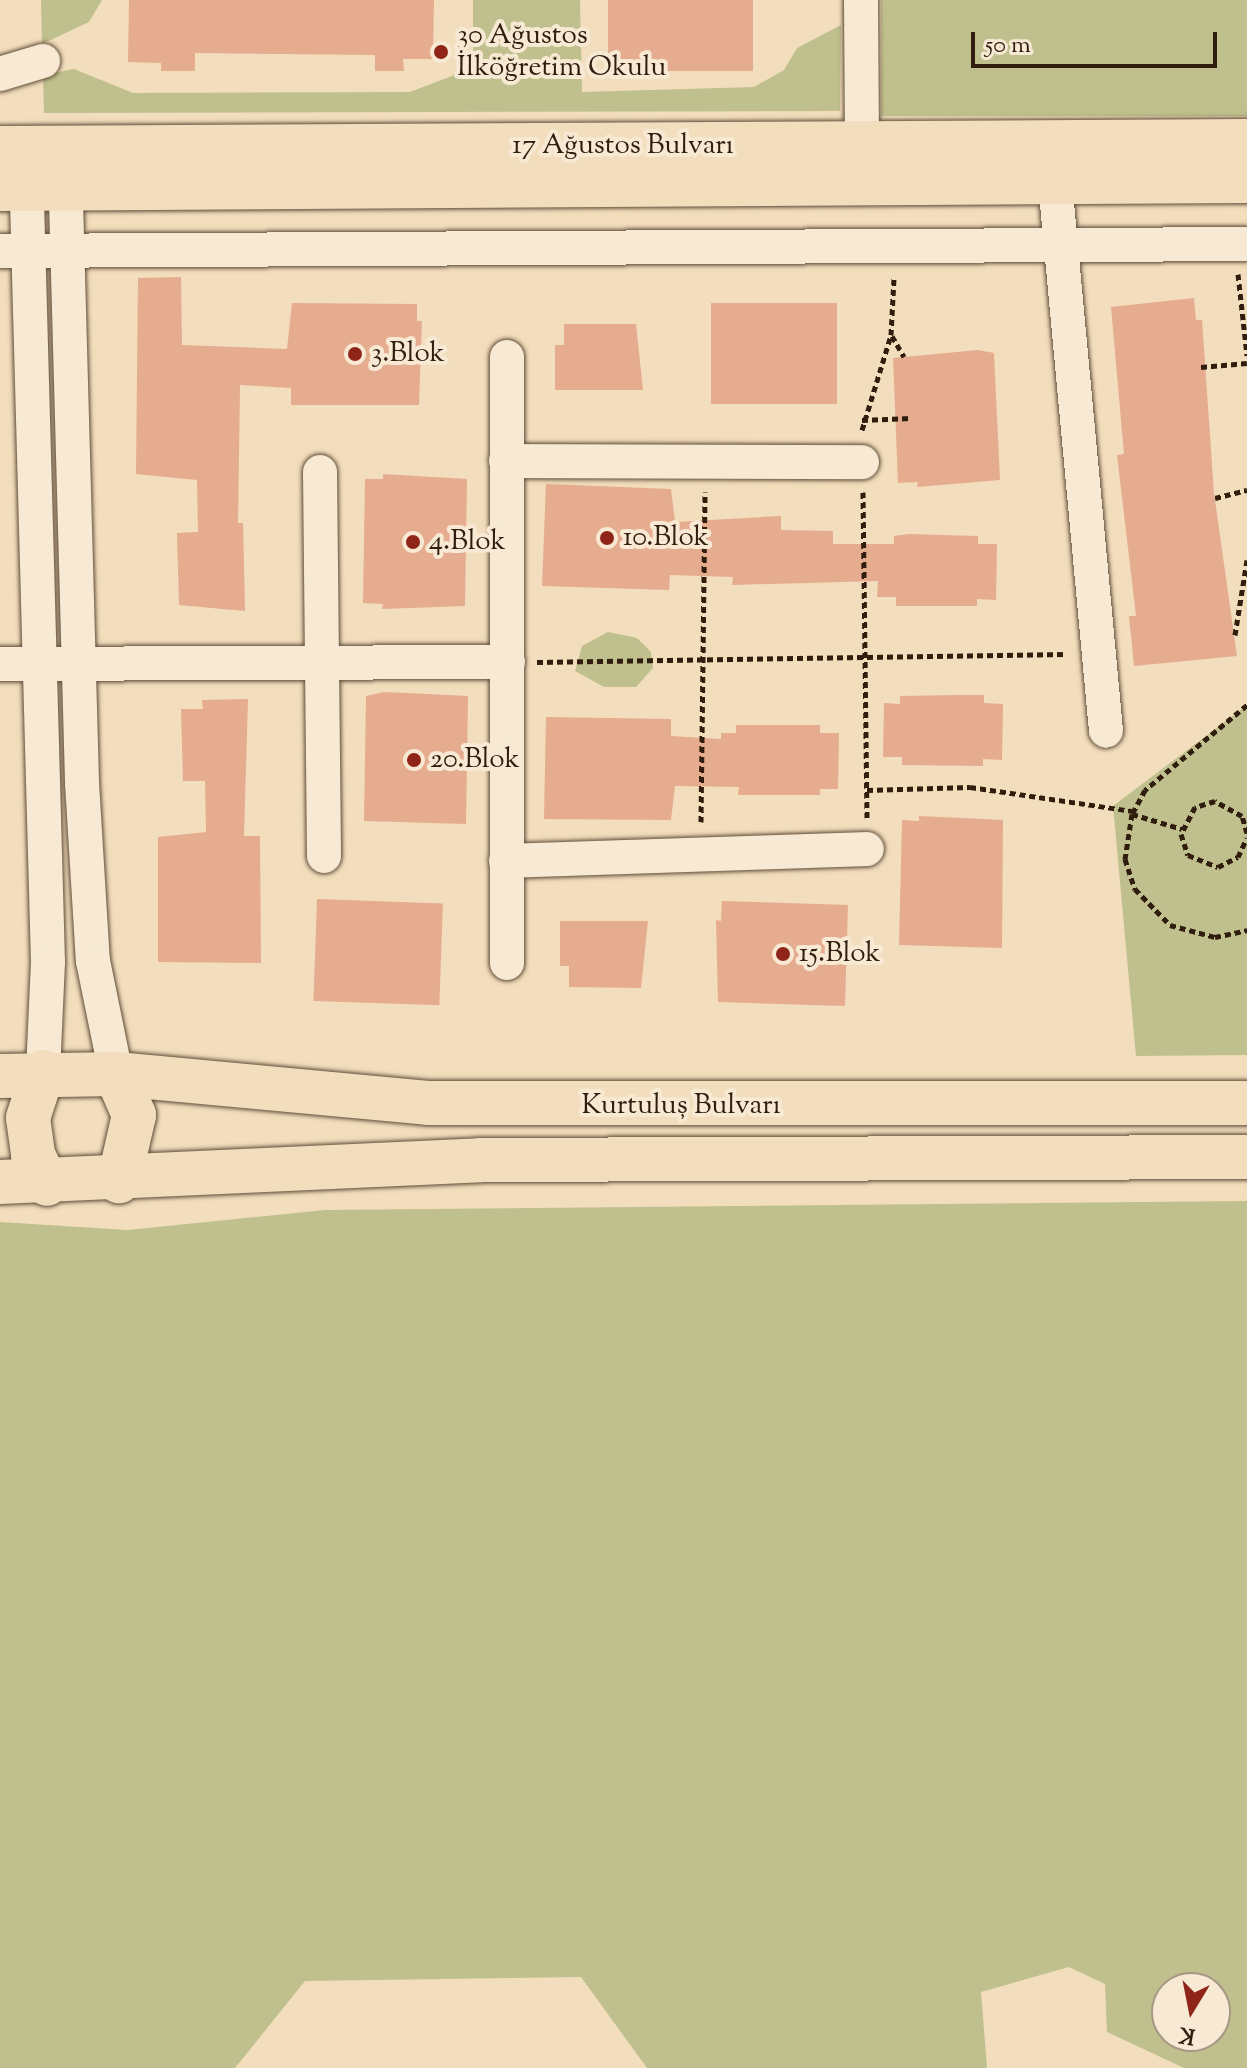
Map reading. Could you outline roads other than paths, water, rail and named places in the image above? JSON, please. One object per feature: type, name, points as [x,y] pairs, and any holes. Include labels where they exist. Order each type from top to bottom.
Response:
[{"type":"main road","name":"17 Ağustos Bulvarı","points":[[30,168],[862,144],[1247,141]]},
{"type":"main road","name":"17 Ağustos Bulvarı","points":[[30,168],[1055,182],[1247,181]]},
{"type":"main road","points":[[43,1072],[28,1118],[33,1155],[47,1184]]},
{"type":"main road","points":[[0,1076],[43,1072],[116,1074],[134,1115],[119,1181],[0,1182]]},
{"type":"main road","name":"Kurtuluş Bulvarı","points":[[116,1074],[441,1104],[1247,1103]]},
{"type":"main road","name":"Kurtuluş Bulvarı","points":[[119,1181],[480,1160],[1247,1157]]},
{"type":"street","points":[[861,0],[862,144]]},
{"type":"street","points":[[0,74],[43,61]]},
{"type":"street","points":[[30,168],[68,251],[78,665],[93,961],[116,1074]]},
{"type":"street","points":[[30,168],[15,251],[38,665],[48,962],[43,1072]]},
{"type":"street","points":[[1055,182],[1106,731]]},
{"type":"street","points":[[15,251],[1241,244]]},
{"type":"street","points":[[507,357],[507,963]]},
{"type":"street","points":[[506,461],[862,462]]},
{"type":"street","points":[[320,472],[319,665],[324,856]]},
{"type":"street","points":[[0,664],[508,662]]},
{"type":"street","points":[[506,861],[867,849]]},
{"type":"place","name":"30 Ağustos İlköğretim Okulu","points":[[441,52]]},
{"type":"place","name":"3.Blok","points":[[355,354]]},
{"type":"place","name":"10.Blok","points":[[607,538]]},
{"type":"place","name":"4.Blok","points":[[413,542]]},
{"type":"place","name":"20.Blok","points":[[414,760]]},
{"type":"place","name":"15.Blok","points":[[783,954]]}]
